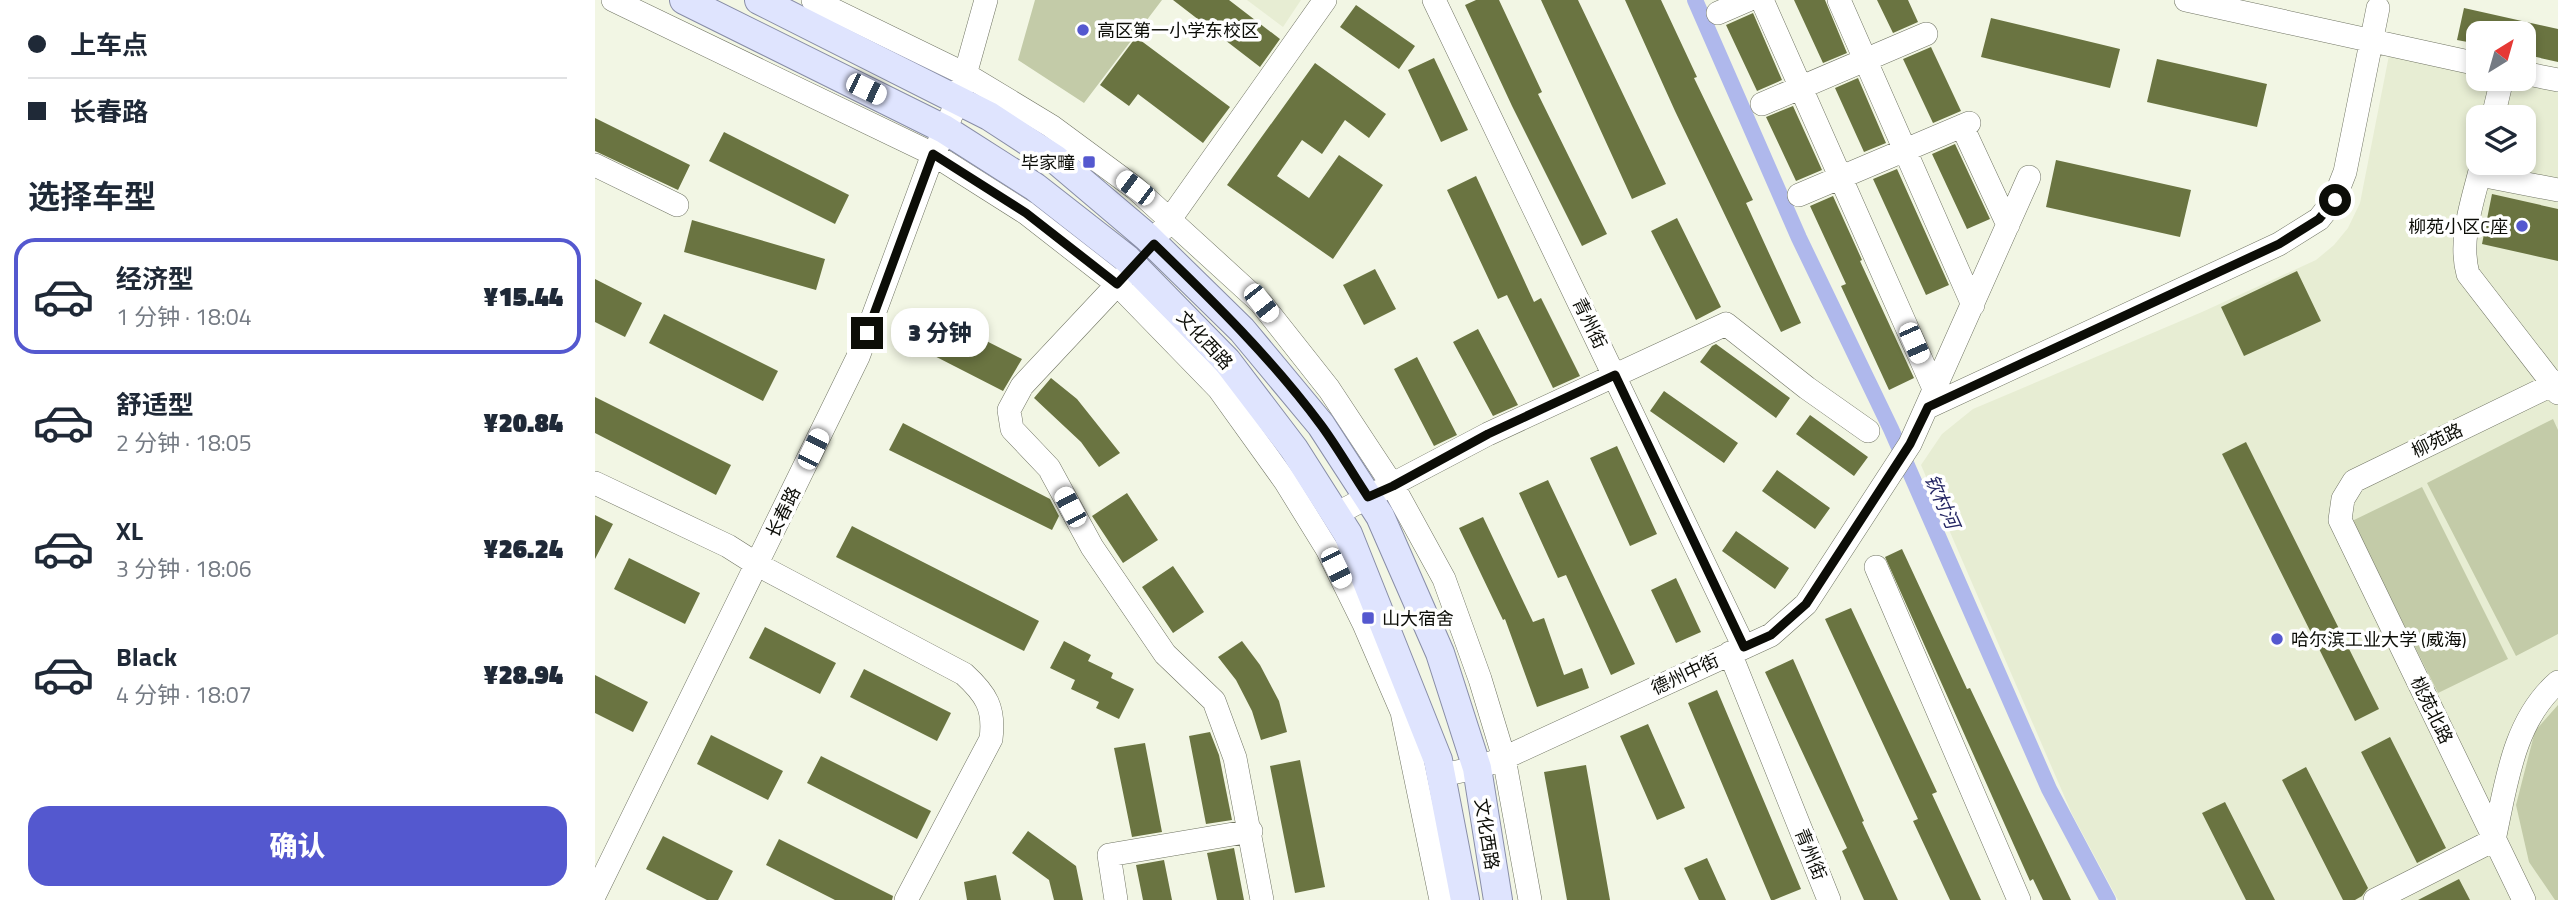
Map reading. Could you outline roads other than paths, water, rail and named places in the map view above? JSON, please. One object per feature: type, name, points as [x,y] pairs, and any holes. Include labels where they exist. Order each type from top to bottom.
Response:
[{"type":"main road","name":"文化西路","points":[[684,0],[939,141],[1035,187],[1126,275],[1227,361],[1294,449],[1348,534],[1438,760],[1465,900]]},
{"type":"main road","name":"文化西路","points":[[759,0],[961,87],[989,116],[1055,159],[1154,244],[1242,330],[1380,491],[1380,516],[1440,653],[1476,768],[1498,900]]},
{"type":"street","points":[[613,0],[939,141]]},
{"type":"street","points":[[813,0],[961,87],[1051,126],[1135,188],[1261,303],[1329,389],[1380,491],[1444,579],[1480,679],[1504,758],[1530,900]]},
{"type":"street","name":"长春路","points":[[595,894],[858,357],[961,87],[986,0]]},
{"type":"street","points":[[1262,900],[1235,758],[1214,701],[1165,654],[1092,547],[1049,468],[1012,429],[1009,411],[1022,386],[1154,244],[1325,0]]},
{"type":"street","name":"青州街","points":[[1434,0],[1615,375],[1737,650],[1828,899]]},
{"type":"street","points":[[1718,13],[1748,0]]},
{"type":"street","points":[[1762,0],[1841,177],[1931,399],[2279,244],[2319,219],[2335,200],[2345,172],[2373,42],[2378,3]]},
{"type":"street","points":[[1839,0],[1973,305]]},
{"type":"street","points":[[2186,0],[2466,61]]},
{"type":"street","points":[[1762,104],[1926,34]]},
{"type":"street","points":[[2536,76],[2558,80]]},
{"type":"street","points":[[1799,195],[1966,124],[2008,225]]},
{"type":"street","points":[[595,165],[677,205]]},
{"type":"street","points":[[2480,175],[2465,239],[2463,258],[2468,274],[2556,386]]},
{"type":"street","points":[[2503,175],[2558,190]]},
{"type":"street","name":"德州中街","points":[[1441,775],[1476,768],[1504,758],[1771,635],[1806,604],[1910,444],[2029,177]]},
{"type":"street","points":[[1126,275],[1219,389],[1285,481],[1327,549],[1364,624],[1402,712],[1441,900]]},
{"type":"street","points":[[1336,514],[1488,434],[1726,324],[1807,388],[1868,430]]},
{"type":"street","name":"柳苑路","points":[[2340,520],[2343,499],[2354,481],[2556,386]]},
{"type":"street","points":[[595,483],[729,546],[758,565],[964,674],[984,692],[993,721],[991,739],[906,900]]},
{"type":"street","name":"桃苑北路","points":[[2340,520],[2524,900]]},
{"type":"street","points":[[1876,568],[2019,900]]},
{"type":"street","points":[[2375,900],[2494,840],[2508,776],[2525,721],[2558,682]]},
{"type":"street","points":[[1116,900],[1109,855],[1251,831]]},
{"type":"waterway","name":"钦村河","points":[[1695,0],[1799,238],[1891,429],[2049,789],[2108,900]]},
{"type":"place","name":"高区第一小学东校区","points":[[1083,30]]},
{"type":"place","name":"毕家疃","points":[[1089,162]]},
{"type":"place","name":"柳苑小区C座","points":[[2522,226]]},
{"type":"place","name":"山大宿舍","points":[[1368,618]]},
{"type":"place","name":"哈尔滨工业大学 (威海)","points":[[2277,639]]}]
